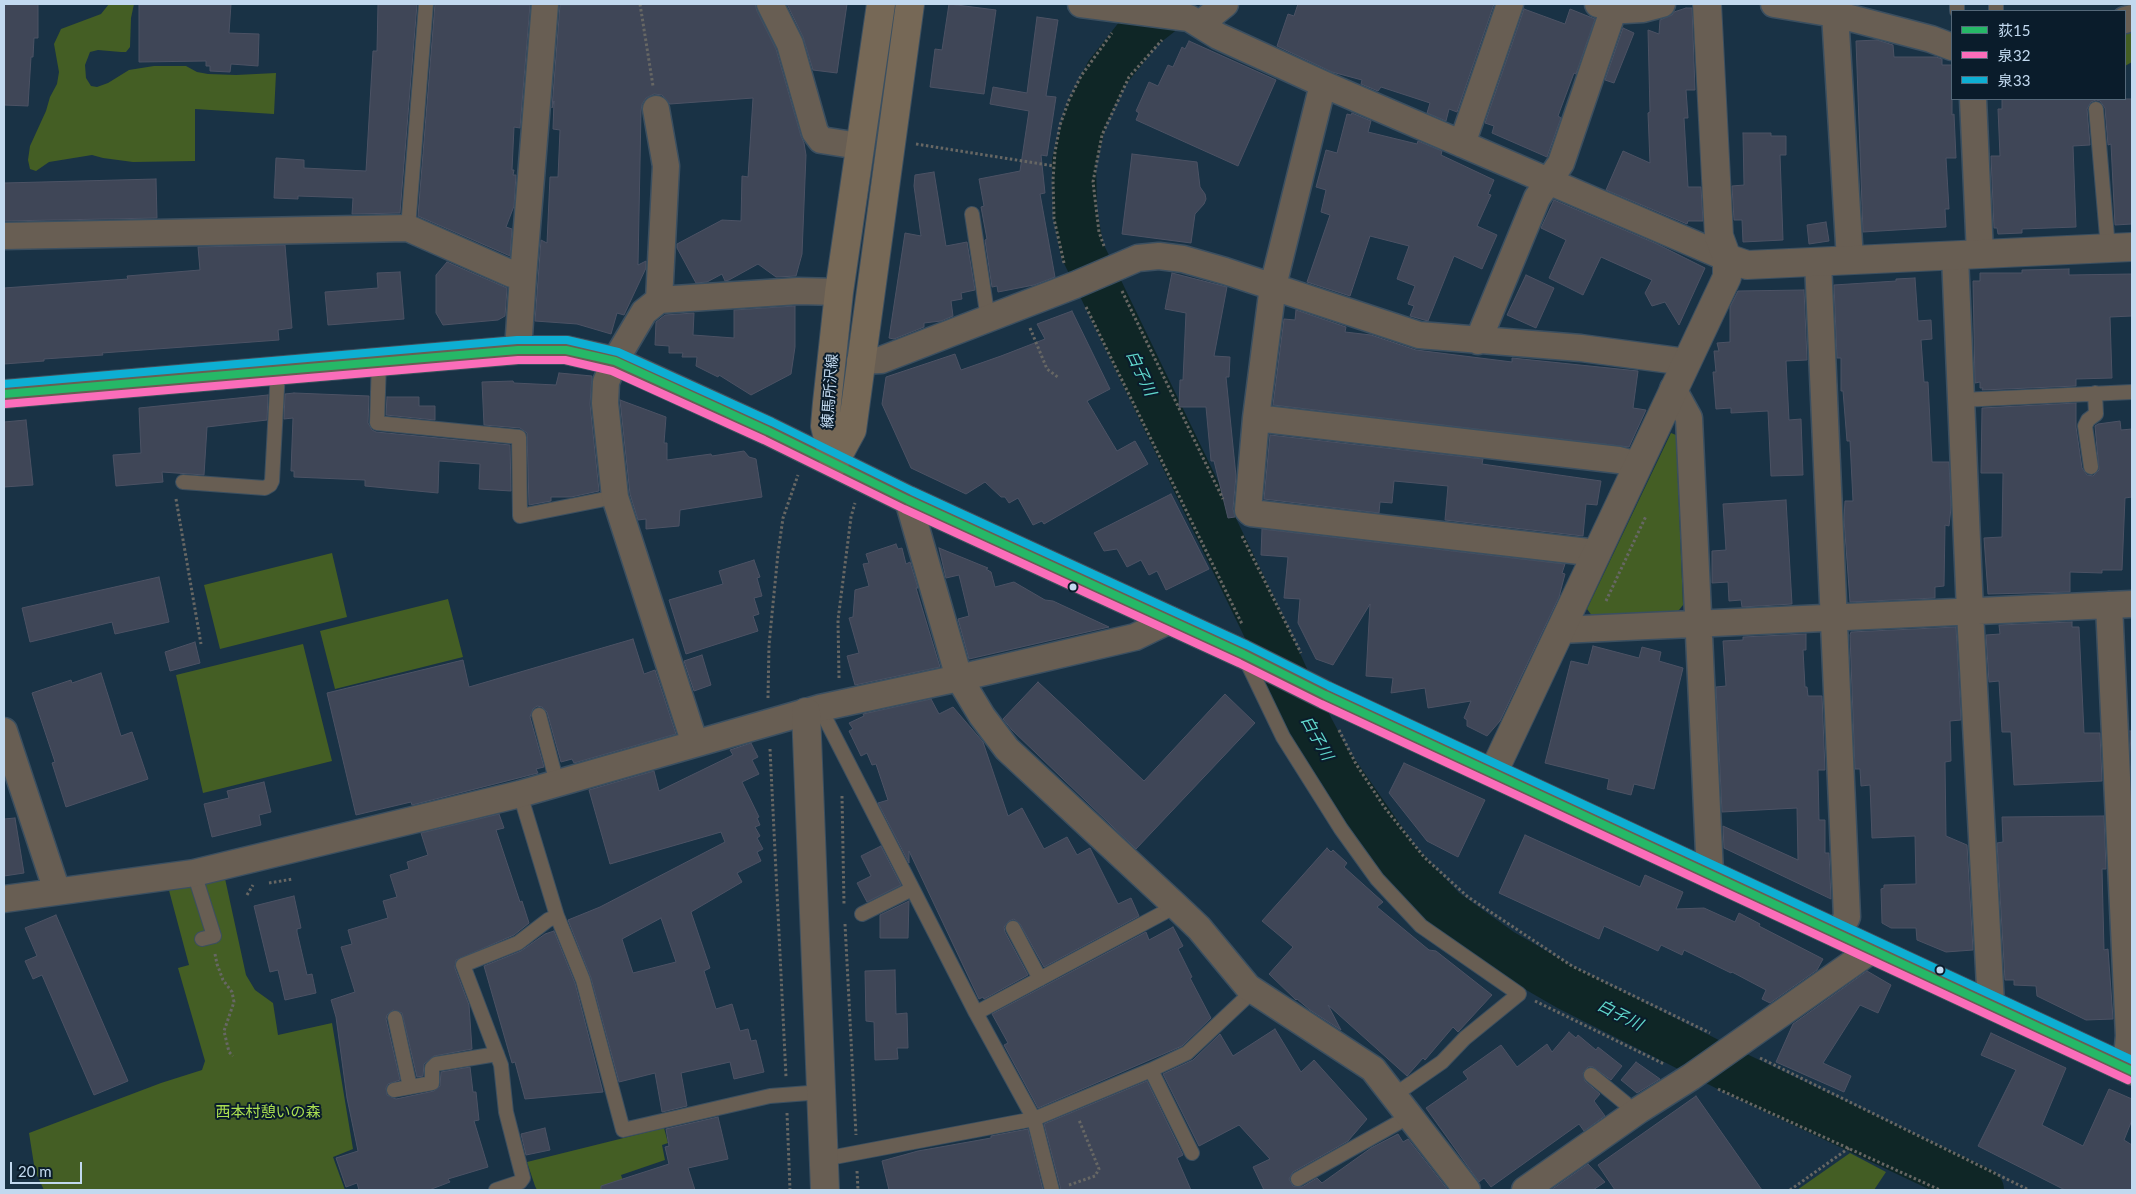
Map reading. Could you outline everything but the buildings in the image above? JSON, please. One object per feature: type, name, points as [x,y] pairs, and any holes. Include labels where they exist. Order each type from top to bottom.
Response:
[{"type":"main road","name":"練馬所沢線","points":[[834,464],[825,426],[839,292],[881,4]]},
{"type":"main road","name":"練馬所沢線","points":[[834,464],[852,430],[910,4]]},
{"type":"street","points":[[518,350],[522,276],[545,4]]},
{"type":"street","points":[[770,4],[790,44],[815,132],[821,140],[859,146]]},
{"type":"street","points":[[1080,4],[1192,20],[1218,36],[1323,84],[1747,265],[2120,248]]},
{"type":"street","points":[[1192,20],[1225,4]]},
{"type":"street","points":[[1462,144],[1510,4]]},
{"type":"street","points":[[1478,341],[1537,198],[1561,163],[1606,6],[1642,9],[1662,4]]},
{"type":"street","points":[[1494,773],[1727,277],[1727,258],[1719,236],[1707,4]]},
{"type":"street","points":[[1774,4],[1831,10],[1951,47]]},
{"type":"street","points":[[1831,10],[1850,260]]},
{"type":"street","points":[[1323,84],[1273,286],[1256,418],[1248,510],[1251,513],[1597,553]]},
{"type":"street","points":[[1973,100],[1961,400],[1970,612],[1991,1005]]},
{"type":"street","points":[[656,109],[666,166],[659,300]]},
{"type":"street","points":[[4,236],[408,228],[512,274],[522,276]]},
{"type":"street","points":[[860,361],[881,360],[1021,307],[1138,258],[1159,256],[1183,259],[1273,286],[1419,335],[1581,348],[1686,362]]},
{"type":"street","points":[[1818,262],[1848,917],[1838,934]]},
{"type":"street","points":[[694,744],[615,496],[605,392],[606,382],[614,361],[644,312],[659,300],[798,291],[839,292]]},
{"type":"street","points":[[4,394],[518,350],[566,350],[614,361],[808,451],[908,500],[1170,620],[1248,649],[1324,695],[2129,1070],[2121,605],[1560,630]]},
{"type":"street","points":[[1673,389],[1689,418],[1710,874]]},
{"type":"street","points":[[1256,418],[1618,460],[1638,465]]},
{"type":"street","points":[[908,500],[959,678],[982,716],[1007,749],[1199,928],[1253,991],[1373,1069],[1467,1190]]},
{"type":"street","points":[[4,899],[194,873],[520,794],[822,708],[1135,638],[1170,620]]},
{"type":"street","points":[[822,708],[822,1092],[825,1190]]},
{"type":"street","points":[[4,731],[57,892]]},
{"type":"street","points":[[1525,1190],[1693,1075],[1870,950]]},
{"type":"lane","points":[[408,228],[426,4]]},
{"type":"lane","points":[[2096,109],[2120,248]]},
{"type":"lane","points":[[972,214],[988,319]]},
{"type":"lane","points":[[380,361],[373,423],[518,437],[519,513],[522,517],[615,496]]},
{"type":"lane","points":[[183,482],[265,488],[270,485],[272,481],[278,370]]},
{"type":"lane","points":[[1961,400],[2132,392]]},
{"type":"lane","points":[[2091,467],[2085,426],[2088,420],[2096,414],[2095,393]]},
{"type":"lane","points":[[1248,649],[1283,737],[1341,829],[1377,879],[1421,926],[1519,994],[1465,1038],[1442,1062],[1394,1096]]},
{"type":"lane","points":[[822,708],[912,889],[976,1013],[1034,1119],[1057,1189]]},
{"type":"lane","points":[[539,715],[557,783]]},
{"type":"lane","points":[[520,794],[557,916],[583,980],[623,1130],[770,1096],[822,1092]]},
{"type":"lane","points":[[194,873],[208,937]]},
{"type":"lane","points":[[862,914],[912,889]]},
{"type":"lane","points":[[976,1013],[1176,906]]},
{"type":"lane","points":[[496,1190],[520,1182],[523,1178],[506,1112],[501,1065],[462,965],[518,943],[548,920],[557,916]]},
{"type":"lane","points":[[1013,928],[1040,979]]},
{"type":"lane","points":[[824,1159],[1034,1119],[1187,1053],[1253,991]]},
{"type":"lane","points":[[395,1018],[410,1087]]},
{"type":"lane","points":[[394,1090],[432,1083],[432,1068],[436,1064],[497,1054]]},
{"type":"lane","points":[[1151,1070],[1192,1153]]},
{"type":"lane","points":[[1591,1075],[1625,1102],[1634,1114]]},
{"type":"lane","points":[[1298,1178],[1410,1116]]},
{"type":"path","points":[[640,4],[656,109]]},
{"type":"path","points":[[1134,11],[1115,28],[1081,76],[1069,100],[1060,125],[1054,166],[1054,219],[1062,258],[1248,649]]},
{"type":"path","points":[[1192,20],[1174,28],[1129,77],[1102,135],[1093,182],[1099,232],[1110,270],[1225,503]]},
{"type":"path","points":[[915,144],[1054,166]]},
{"type":"path","points":[[1021,307],[1047,368],[1059,378]]},
{"type":"path","points":[[790,1190],[769,723],[769,645],[783,518],[792,488],[808,451]]},
{"type":"path","points":[[822,708],[838,620],[851,516],[865,479]]},
{"type":"path","points":[[183,482],[177,488],[176,498],[201,644]]},
{"type":"path","points":[[1606,601],[1649,509]]},
{"type":"path","points":[[1238,530],[1302,654]]},
{"type":"path","points":[[1335,724],[1356,764],[1385,808],[1424,857],[1468,897],[1572,966],[1731,1048],[2029,1190]]},
{"type":"path","points":[[842,790],[844,906]]},
{"type":"path","points":[[267,883],[293,879]]},
{"type":"path","points":[[247,895],[250,887],[258,883]]},
{"type":"path","points":[[845,916],[858,1190]]},
{"type":"path","points":[[208,937],[216,964],[223,980],[232,992],[234,1002],[224,1031],[228,1052],[233,1056]]},
{"type":"path","points":[[1519,994],[1940,1190]]},
{"type":"path","points":[[1057,1189],[1095,1176],[1099,1169],[1072,1103]]},
{"type":"path","points":[[1790,1190],[1849,1148]]},
{"type":"green space","points":[[109,4],[134,4],[131,18],[130,47],[126,52],[98,50],[90,52],[85,65],[86,78],[91,86],[97,87],[108,83],[129,70],[154,66],[186,66],[197,72],[208,74],[276,73],[274,114],[195,109],[195,161],[133,162],[92,155],[49,162],[36,171],[30,169],[28,160],[30,146],[57,84],[59,72],[54,44],[61,29],[101,14]]},
{"type":"green space","points":[[2132,26],[2132,62],[2126,65],[2126,29]]},
{"type":"green space","points":[[1671,433],[1676,435],[1683,605],[1675,615],[1593,617],[1587,609]]},
{"type":"green space","points":[[332,553],[347,617],[220,649],[204,585]]},
{"type":"green space","points":[[448,599],[463,657],[335,689],[320,631]]},
{"type":"green space","points":[[303,644],[332,761],[203,793],[176,675]]},
{"type":"green space","name":"西本村憩いの森","points":[[224,874],[246,975],[255,990],[273,1003],[278,1035],[332,1023],[353,1149],[333,1157],[345,1190],[44,1190],[35,1171],[29,1133],[161,1083],[202,1070],[205,1061],[178,968],[189,965],[167,883]]},
{"type":"green space","points":[[664,1128],[668,1143],[662,1145],[665,1160],[621,1175],[626,1190],[537,1190],[535,1186],[527,1162]]},
{"type":"green space","points":[[1850,1153],[1886,1172],[1874,1190],[1797,1190]]},
{"type":"waterway","name":"白子川","points":[[1174,4],[1141,30],[1107,73],[1086,115],[1074,162],[1075,212],[1082,250],[1264,627],[1297,700],[1328,759],[1399,861],[1445,910],[1501,950],[1565,987],[1733,1072],[1982,1190]]},
{"type":"transit line","name":"泉33","points":[[4,384],[517,340],[567,340],[618,352],[772,422],[912,491],[1247,645],[1329,686],[2132,1060]]},
{"type":"transit line","name":"荻15","points":[[4,394],[518,350],[566,350],[615,361],[768,431],[908,500],[1243,654],[1325,695],[2132,1071]]},
{"type":"transit line","name":"泉32","points":[[5,404],[518,360],[565,360],[612,371],[764,440],[904,509],[1239,663],[1321,704],[2128,1080]]}]
